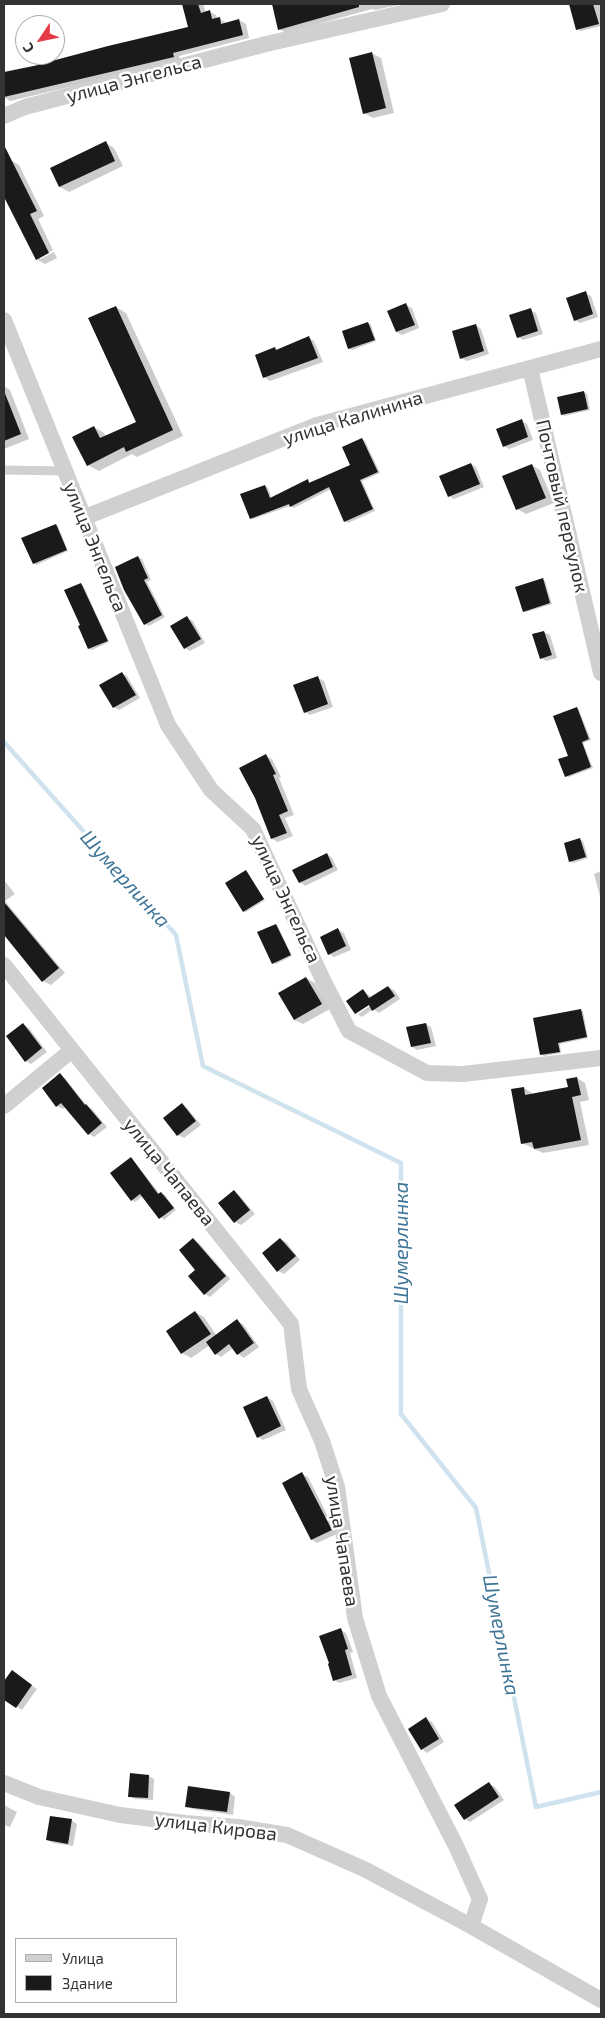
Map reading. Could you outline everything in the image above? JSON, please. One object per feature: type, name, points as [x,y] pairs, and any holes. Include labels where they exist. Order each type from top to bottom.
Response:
[{"type":"street","name":"улица Энгельса","points":[[4,116],[25,107],[266,44],[442,4]]},
{"type":"street","name":"улица Энгельса","points":[[4,320],[168,725],[211,790],[253,829],[323,980],[350,1032],[427,1072],[463,1074],[601,1058]]},
{"type":"street","name":"улица Калинина","points":[[83,518],[317,424],[601,349]]},
{"type":"street","name":"Почтовый переулок","points":[[530,368],[601,673]]},
{"type":"street","name":"улица Чапаева","points":[[4,965],[291,1324],[299,1389],[322,1440],[337,1487],[355,1618],[379,1696],[456,1846],[480,1899],[471,1926]]},
{"type":"street","points":[[4,1106],[72,1050]]},
{"type":"street","name":"улица Кирова","points":[[4,1783],[39,1797],[120,1815],[238,1827],[287,1835],[364,1869],[471,1926],[601,2000]]},
{"type":"lane","points":[[4,470],[64,471]]},
{"type":"building","points":[[182,4],[198,4],[201,13],[210,10],[212,19],[220,17],[221,24],[239,19],[243,35],[173,53],[174,57],[4,97],[4,72],[38,65],[65,65],[65,57],[188,27]]},
{"type":"building","points":[[272,4],[359,4],[359,7],[278,30]]},
{"type":"building","points":[[569,4],[593,4],[599,24],[576,30]]},
{"type":"building","points":[[372,52],[386,108],[363,114],[349,58]]},
{"type":"building","points":[[106,141],[115,161],[59,187],[50,168]]},
{"type":"building","points":[[4,145],[37,211],[30,214],[49,253],[36,260],[4,197]]},
{"type":"building","points":[[586,291],[593,314],[574,321],[566,298]]},
{"type":"building","points":[[406,303],[415,325],[396,332],[387,311]]},
{"type":"building","points":[[116,306],[173,430],[126,452],[124,447],[87,466],[72,437],[94,426],[100,438],[136,422],[88,318]]},
{"type":"building","points":[[531,308],[538,331],[517,338],[509,315]]},
{"type":"building","points":[[368,322],[375,340],[348,349],[342,331]]},
{"type":"building","points":[[476,324],[484,351],[460,359],[452,331]]},
{"type":"building","points":[[309,336],[318,358],[263,378],[255,355],[275,347],[276,350]]},
{"type":"building","points":[[4,391],[21,434],[4,441]]},
{"type":"building","points":[[584,391],[588,409],[561,415],[557,397]]},
{"type":"building","points":[[522,419],[528,437],[503,447],[496,429]]},
{"type":"building","points":[[362,438],[378,472],[360,480],[373,509],[344,522],[329,487],[290,507],[289,504],[250,519],[240,494],[265,485],[270,498],[308,479],[309,483],[350,465],[342,447]]},
{"type":"building","points":[[471,463],[480,484],[448,497],[439,476]]},
{"type":"building","points":[[532,464],[546,498],[516,510],[502,476]]},
{"type":"building","points":[[56,524],[67,550],[33,564],[21,538]]},
{"type":"building","points":[[138,556],[148,578],[144,580],[162,615],[144,625],[124,590],[115,567]]},
{"type":"building","points":[[543,578],[550,603],[523,612],[515,587]]},
{"type":"building","points":[[81,583],[108,641],[88,649],[78,626],[80,625],[64,590]]},
{"type":"building","points":[[187,616],[201,639],[184,649],[170,626]]},
{"type":"building","points":[[544,631],[552,655],[540,659],[532,634]]},
{"type":"building","points":[[122,672],[136,695],[113,708],[99,685]]},
{"type":"building","points":[[318,676],[328,704],[304,713],[293,685]]},
{"type":"building","points":[[577,707],[589,739],[582,742],[591,767],[565,777],[558,759],[568,756],[553,716]]},
{"type":"building","points":[[266,754],[276,774],[273,775],[288,811],[279,815],[287,833],[271,839],[255,798],[239,768]]},
{"type":"building","points":[[580,838],[586,857],[569,862],[564,843]]},
{"type":"building","points":[[327,853],[333,867],[299,883],[292,870]]},
{"type":"building","points":[[246,870],[264,899],[243,912],[225,883]]},
{"type":"building","points":[[4,902],[59,968],[42,982],[4,935]]},
{"type":"building","points":[[276,924],[291,955],[272,964],[257,932]]},
{"type":"building","points":[[338,928],[346,946],[328,955],[320,937]]},
{"type":"building","points":[[306,977],[322,1004],[294,1020],[278,993]]},
{"type":"building","points":[[388,986],[395,996],[372,1011],[369,1005],[355,1014],[346,1001],[363,989],[369,998]]},
{"type":"building","points":[[581,1009],[587,1037],[558,1043],[560,1052],[540,1055],[533,1018]]},
{"type":"building","points":[[23,1023],[42,1048],[25,1062],[6,1036]]},
{"type":"building","points":[[426,1023],[431,1043],[411,1047],[406,1027]]},
{"type":"building","points":[[60,1073],[102,1123],[88,1135],[61,1103],[56,1107],[42,1088]]},
{"type":"building","points":[[577,1077],[581,1095],[572,1097],[581,1140],[534,1149],[532,1142],[521,1144],[511,1089],[524,1087],[525,1095],[568,1087],[566,1079]]},
{"type":"building","points":[[182,1103],[196,1121],[177,1136],[163,1118]]},
{"type":"building","points":[[131,1157],[158,1194],[161,1192],[174,1208],[159,1219],[140,1194],[131,1201],[110,1173]]},
{"type":"building","points":[[234,1190],[250,1210],[234,1223],[218,1203]]},
{"type":"building","points":[[193,1238],[226,1276],[204,1295],[188,1276],[195,1270],[179,1250]]},
{"type":"building","points":[[280,1238],[296,1256],[277,1272],[262,1253]]},
{"type":"building","points":[[195,1311],[211,1334],[181,1354],[166,1331]]},
{"type":"building","points":[[237,1319],[254,1343],[237,1355],[229,1344],[215,1355],[206,1342]]},
{"type":"building","points":[[267,1396],[281,1426],[257,1438],[243,1407]]},
{"type":"building","points":[[302,1472],[332,1530],[311,1540],[282,1483]]},
{"type":"building","points":[[341,1628],[348,1649],[345,1650],[352,1675],[333,1681],[329,1663],[319,1636]]},
{"type":"building","points":[[12,1670],[32,1685],[16,1708],[4,1700],[4,1681]]},
{"type":"building","points":[[426,1717],[439,1739],[421,1750],[408,1729]]},
{"type":"building","points":[[130,1773],[149,1775],[148,1798],[128,1797]]},
{"type":"building","points":[[489,1782],[499,1797],[464,1820],[454,1805]]},
{"type":"building","points":[[188,1786],[230,1792],[227,1812],[185,1807]]},
{"type":"building","points":[[50,1816],[72,1819],[68,1844],[46,1840]]},
{"type":"waterway","name":"Шумерлинка","points":[[4,742],[176,935],[203,1066],[401,1163],[401,1414],[476,1508],[536,1807],[601,1792]]}]
